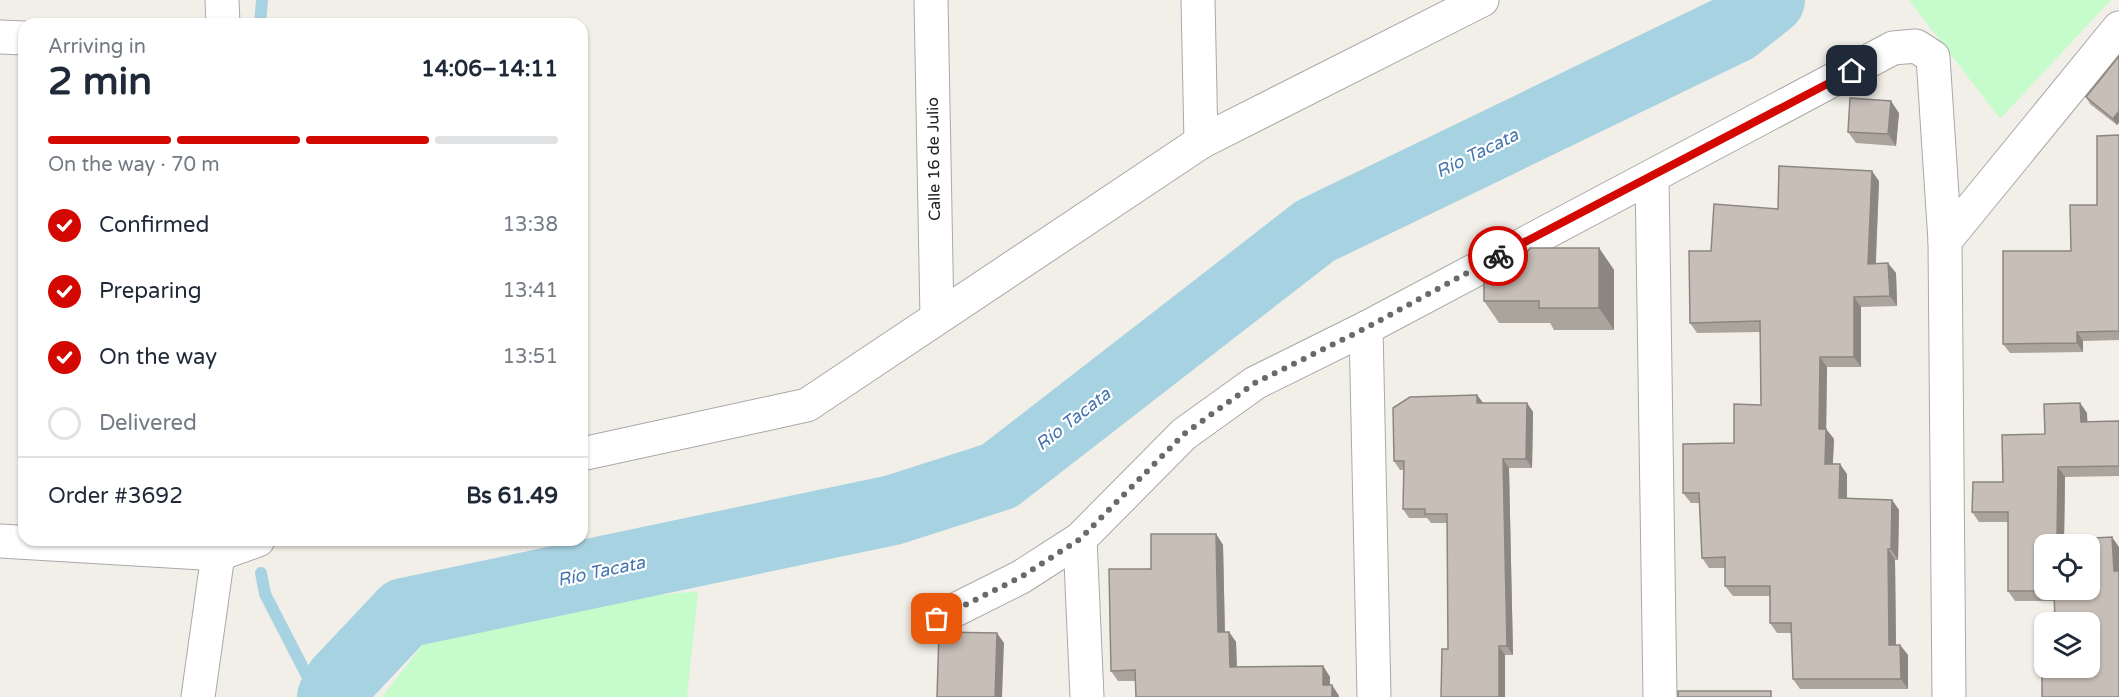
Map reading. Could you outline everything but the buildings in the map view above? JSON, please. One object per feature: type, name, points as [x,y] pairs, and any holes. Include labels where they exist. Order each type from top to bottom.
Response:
[{"type":"street","points":[[222,0],[223,18]]},
{"type":"street","name":"Calle 16 de Julio","points":[[931,0],[937,318]]},
{"type":"street","points":[[1198,0],[1201,142]]},
{"type":"street","points":[[588,453],[807,405],[1201,142],[1482,0]]},
{"type":"street","points":[[1945,242],[2119,28]]},
{"type":"street","points":[[0,37],[18,38]]},
{"type":"street","points":[[937,619],[1021,577],[1080,539],[1184,434],[1255,383],[1366,328],[1893,48],[1916,46],[1933,57],[1945,242],[1949,697]]},
{"type":"street","points":[[1652,177],[1660,697]]},
{"type":"street","points":[[1366,328],[1374,697]]},
{"type":"street","points":[[1080,539],[1087,697]]},
{"type":"street","points":[[0,541],[18,541]]},
{"type":"street","points":[[183,546],[220,547],[198,697]]},
{"type":"green space","points":[[1909,0],[2111,0],[2000,119]]},
{"type":"green space","points":[[698,591],[687,697],[382,697],[430,635],[500,612]]},
{"type":"waterway","points":[[260,18],[262,0]]},
{"type":"waterway","name":"Río Tacata","points":[[332,697],[339,682],[404,613],[893,510],[999,476],[1315,231],[1735,28],[1770,0]]},
{"type":"waterway","points":[[261,573],[265,594],[318,697]]},
{"type":"way so far","points":[[937,619],[1021,577],[1080,539],[1184,434],[1255,383],[1366,328],[1498,256]]},
{"type":"route","points":[[1498,256],[1852,71]]}]
